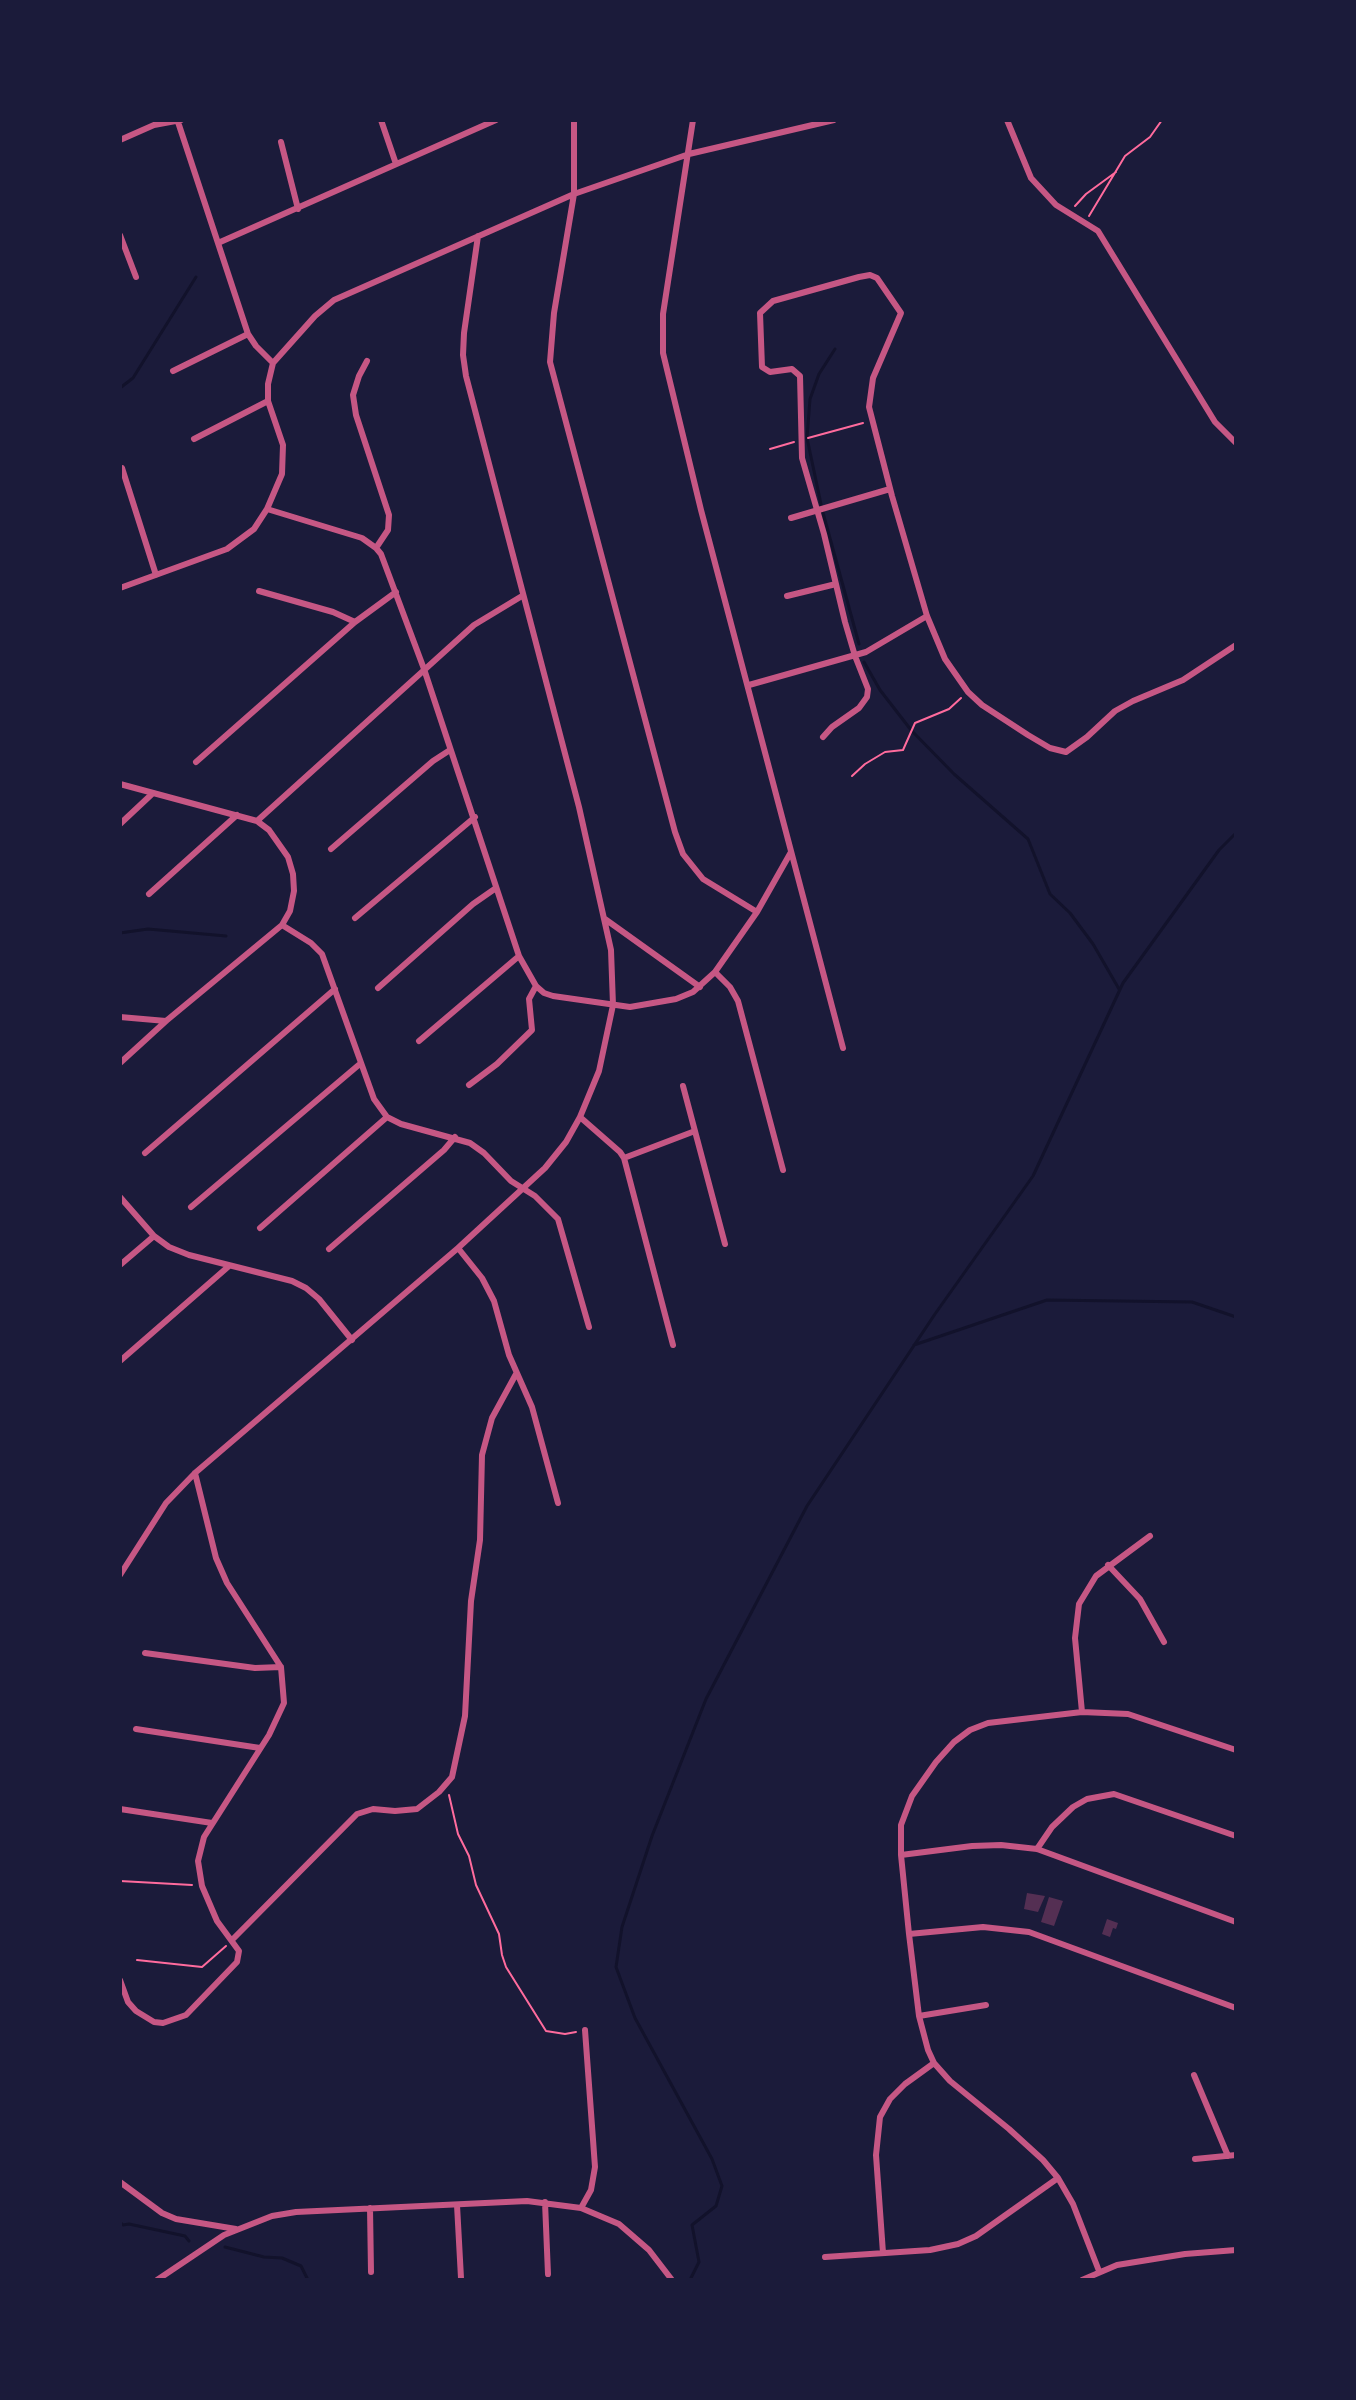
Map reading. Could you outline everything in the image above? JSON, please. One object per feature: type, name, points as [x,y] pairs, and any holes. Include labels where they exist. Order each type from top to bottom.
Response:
[{"type":"street","points":[[381,120],[396,164]]},
{"type":"street","points":[[218,243],[496,120]]},
{"type":"street","points":[[574,120],[574,194],[554,313],[550,362],[683,854],[703,879],[757,912]]},
{"type":"street","points":[[693,120],[663,314],[663,353],[701,510],[843,1048]]},
{"type":"street","points":[[120,588],[236,544],[254,529],[267,509],[282,474],[283,445],[268,401],[273,363],[315,316],[334,300],[574,194],[689,154],[834,120]]},
{"type":"street","points":[[1007,120],[1031,178],[1044,195],[1098,231],[1215,422],[1236,443]]},
{"type":"street","points":[[120,140],[154,125],[179,121],[248,334],[273,363]]},
{"type":"street","points":[[281,142],[298,209]]},
{"type":"street","points":[[120,235],[136,277]]},
{"type":"street","points":[[120,1575],[166,1503],[195,1473],[524,1190],[559,1151],[580,1117],[599,1071],[613,1005],[611,950],[579,807],[474,412],[463,355],[478,236]]},
{"type":"street","points":[[823,737],[859,708],[867,697],[867,684],[855,656],[802,458],[798,373],[792,369],[770,372],[762,367],[760,313],[773,301],[870,275],[884,284],[901,313],[873,378],[869,394],[871,418],[927,616],[945,659],[968,692],[1027,735],[1050,748],[1066,752],[1115,711],[1183,680],[1236,645]]},
{"type":"street","points":[[173,371],[248,334]]},
{"type":"street","points":[[367,361],[353,395],[356,415],[389,515],[388,530],[376,548]]},
{"type":"street","points":[[194,439],[268,401]]},
{"type":"street","points":[[122,468],[156,575]]},
{"type":"street","points":[[791,518],[890,489]]},
{"type":"street","points":[[267,509],[362,538],[376,548],[424,669],[519,956],[536,986],[553,996],[630,1007],[676,999],[700,987],[715,972],[757,912],[791,852]]},
{"type":"street","points":[[787,596],[836,584]]},
{"type":"street","points":[[259,591],[333,612],[355,622]]},
{"type":"street","points":[[196,762],[355,622],[396,592]]},
{"type":"street","points":[[257,821],[474,625],[522,596]]},
{"type":"street","points":[[749,685],[855,656],[890,640],[927,616]]},
{"type":"street","points":[[331,849],[433,761],[450,750]]},
{"type":"street","points":[[120,784],[257,821],[281,843],[293,874],[294,891],[290,911],[282,925],[120,1063]]},
{"type":"street","points":[[120,824],[152,794]]},
{"type":"street","points":[[149,894],[237,815]]},
{"type":"street","points":[[355,918],[475,817]]},
{"type":"street","points":[[378,988],[473,904],[496,888]]},
{"type":"street","points":[[605,919],[700,987]]},
{"type":"street","points":[[282,925],[318,949],[374,1099],[387,1117],[401,1124],[470,1143],[535,1196],[561,1225],[589,1327]]},
{"type":"street","points":[[419,1041],[519,956]]},
{"type":"street","points":[[715,972],[730,987],[738,1001],[783,1170]]},
{"type":"street","points":[[469,1085],[497,1064],[532,1030],[529,999],[536,986]]},
{"type":"street","points":[[145,1153],[335,989]]},
{"type":"street","points":[[120,1017],[166,1021]]},
{"type":"street","points":[[191,1207],[361,1063]]},
{"type":"street","points":[[683,1086],[725,1244]]},
{"type":"street","points":[[260,1228],[387,1117]]},
{"type":"street","points":[[580,1117],[624,1158],[673,1345]]},
{"type":"street","points":[[624,1158],[695,1131]]},
{"type":"street","points":[[329,1249],[444,1150],[455,1137]]},
{"type":"street","points":[[120,1197],[154,1236],[189,1255],[292,1281],[306,1288],[319,1299],[352,1340]]},
{"type":"street","points":[[120,1265],[154,1236]]},
{"type":"street","points":[[458,1248],[482,1278],[494,1301],[516,1374],[532,1407],[558,1503]]},
{"type":"street","points":[[120,1361],[229,1266]]},
{"type":"street","points":[[232,1940],[357,1814],[373,1809],[417,1809],[445,1785],[455,1768],[465,1716],[471,1601],[480,1540],[482,1455],[492,1418],[516,1374]]},
{"type":"street","points":[[120,1980],[128,2002],[136,2011],[154,2022],[173,2022],[186,2015],[237,1962],[239,1951],[217,1921],[202,1886],[198,1861],[204,1837],[283,1708],[281,1667],[227,1583],[209,1535],[195,1473]]},
{"type":"street","points":[[1082,1712],[1075,1638],[1077,1614],[1085,1590],[1108,1565],[1150,1536]]},
{"type":"street","points":[[1108,1565],[1140,1599],[1164,1642]]},
{"type":"street","points":[[145,1653],[255,1668],[281,1667]]},
{"type":"street","points":[[1099,2271],[1073,2204],[1058,2178],[1043,2160],[950,2081],[934,2063],[919,2016],[901,1855],[901,1825],[912,1796],[936,1762],[970,1730],[988,1723],[1082,1712],[1139,1715],[1236,1750]]},
{"type":"street","points":[[136,1729],[260,1748]]},
{"type":"street","points":[[1037,1849],[1052,1827],[1073,1807],[1087,1799],[1114,1794],[1236,1836]]},
{"type":"street","points":[[120,1809],[212,1823]]},
{"type":"street","points":[[901,1855],[972,1846],[1037,1849],[1236,1922]]},
{"type":"street","points":[[909,1934],[983,1927],[1029,1932],[1236,2008]]},
{"type":"street","points":[[919,2016],[986,2005]]},
{"type":"street","points":[[581,2208],[591,2190],[595,2167],[585,2030]]},
{"type":"street","points":[[883,2253],[876,2155],[880,2117],[890,2099],[905,2084],[934,2063]]},
{"type":"street","points":[[1194,2075],[1232,2155],[1195,2159]]},
{"type":"street","points":[[825,2257],[930,2250],[969,2240],[1058,2178]]},
{"type":"street","points":[[120,2182],[162,2213],[176,2219],[237,2229]]},
{"type":"street","points":[[545,2202],[548,2274]]},
{"type":"street","points":[[157,2280],[237,2229],[272,2216],[370,2208],[545,2202],[581,2208],[619,2224],[649,2250],[672,2280]]},
{"type":"street","points":[[457,2205],[461,2278]]},
{"type":"street","points":[[370,2208],[371,2272]]},
{"type":"street","points":[[1082,2280],[1117,2265],[1185,2254],[1236,2250]]},
{"type":"path","points":[[1085,221],[1125,156],[1150,137],[1162,120]]},
{"type":"path","points":[[1068,213],[1086,194],[1117,171]]},
{"type":"path","points":[[770,449],[858,426],[871,418]]},
{"type":"path","points":[[852,776],[885,752],[903,750],[915,723],[949,709],[968,692]]},
{"type":"path","points":[[445,1785],[476,1885],[499,1934],[506,1967],[546,2031],[565,2034],[585,2030]]},
{"type":"path","points":[[120,1881],[202,1886]]},
{"type":"path","points":[[137,1960],[202,1967],[232,1940]]},
{"type":"building","points":[[1027,1893],[1045,1896],[1038,1912],[1024,1909]]},
{"type":"building","points":[[1049,1897],[1063,1901],[1054,1926],[1041,1922]]},
{"type":"building","points":[[1107,1919],[1118,1923],[1110,1937],[1102,1934]]},
{"type":"waterway","points":[[120,388],[133,378],[196,277]]},
{"type":"waterway","points":[[835,349],[819,374],[810,399],[807,438],[822,509],[859,644]]},
{"type":"waterway","points":[[864,662],[880,690],[911,730],[954,774],[1028,839],[1050,894],[1070,913],[1093,944],[1119,989]]},
{"type":"waterway","points":[[690,2280],[699,2262],[692,2225],[716,2206],[722,2186],[712,2159],[635,2018],[616,1967],[622,1927],[652,1836],[706,1699],[807,1506],[935,1314],[1033,1176],[1123,983],[1219,850],[1236,833]]},
{"type":"waterway","points":[[120,933],[148,929],[226,936]]},
{"type":"waterway","points":[[914,1345],[1047,1300],[1192,1302],[1236,1317]]},
{"type":"waterway","points":[[120,2222],[185,2236],[189,2241]]},
{"type":"waterway","points":[[225,2247],[264,2257],[282,2258],[301,2266],[308,2280]]}]
